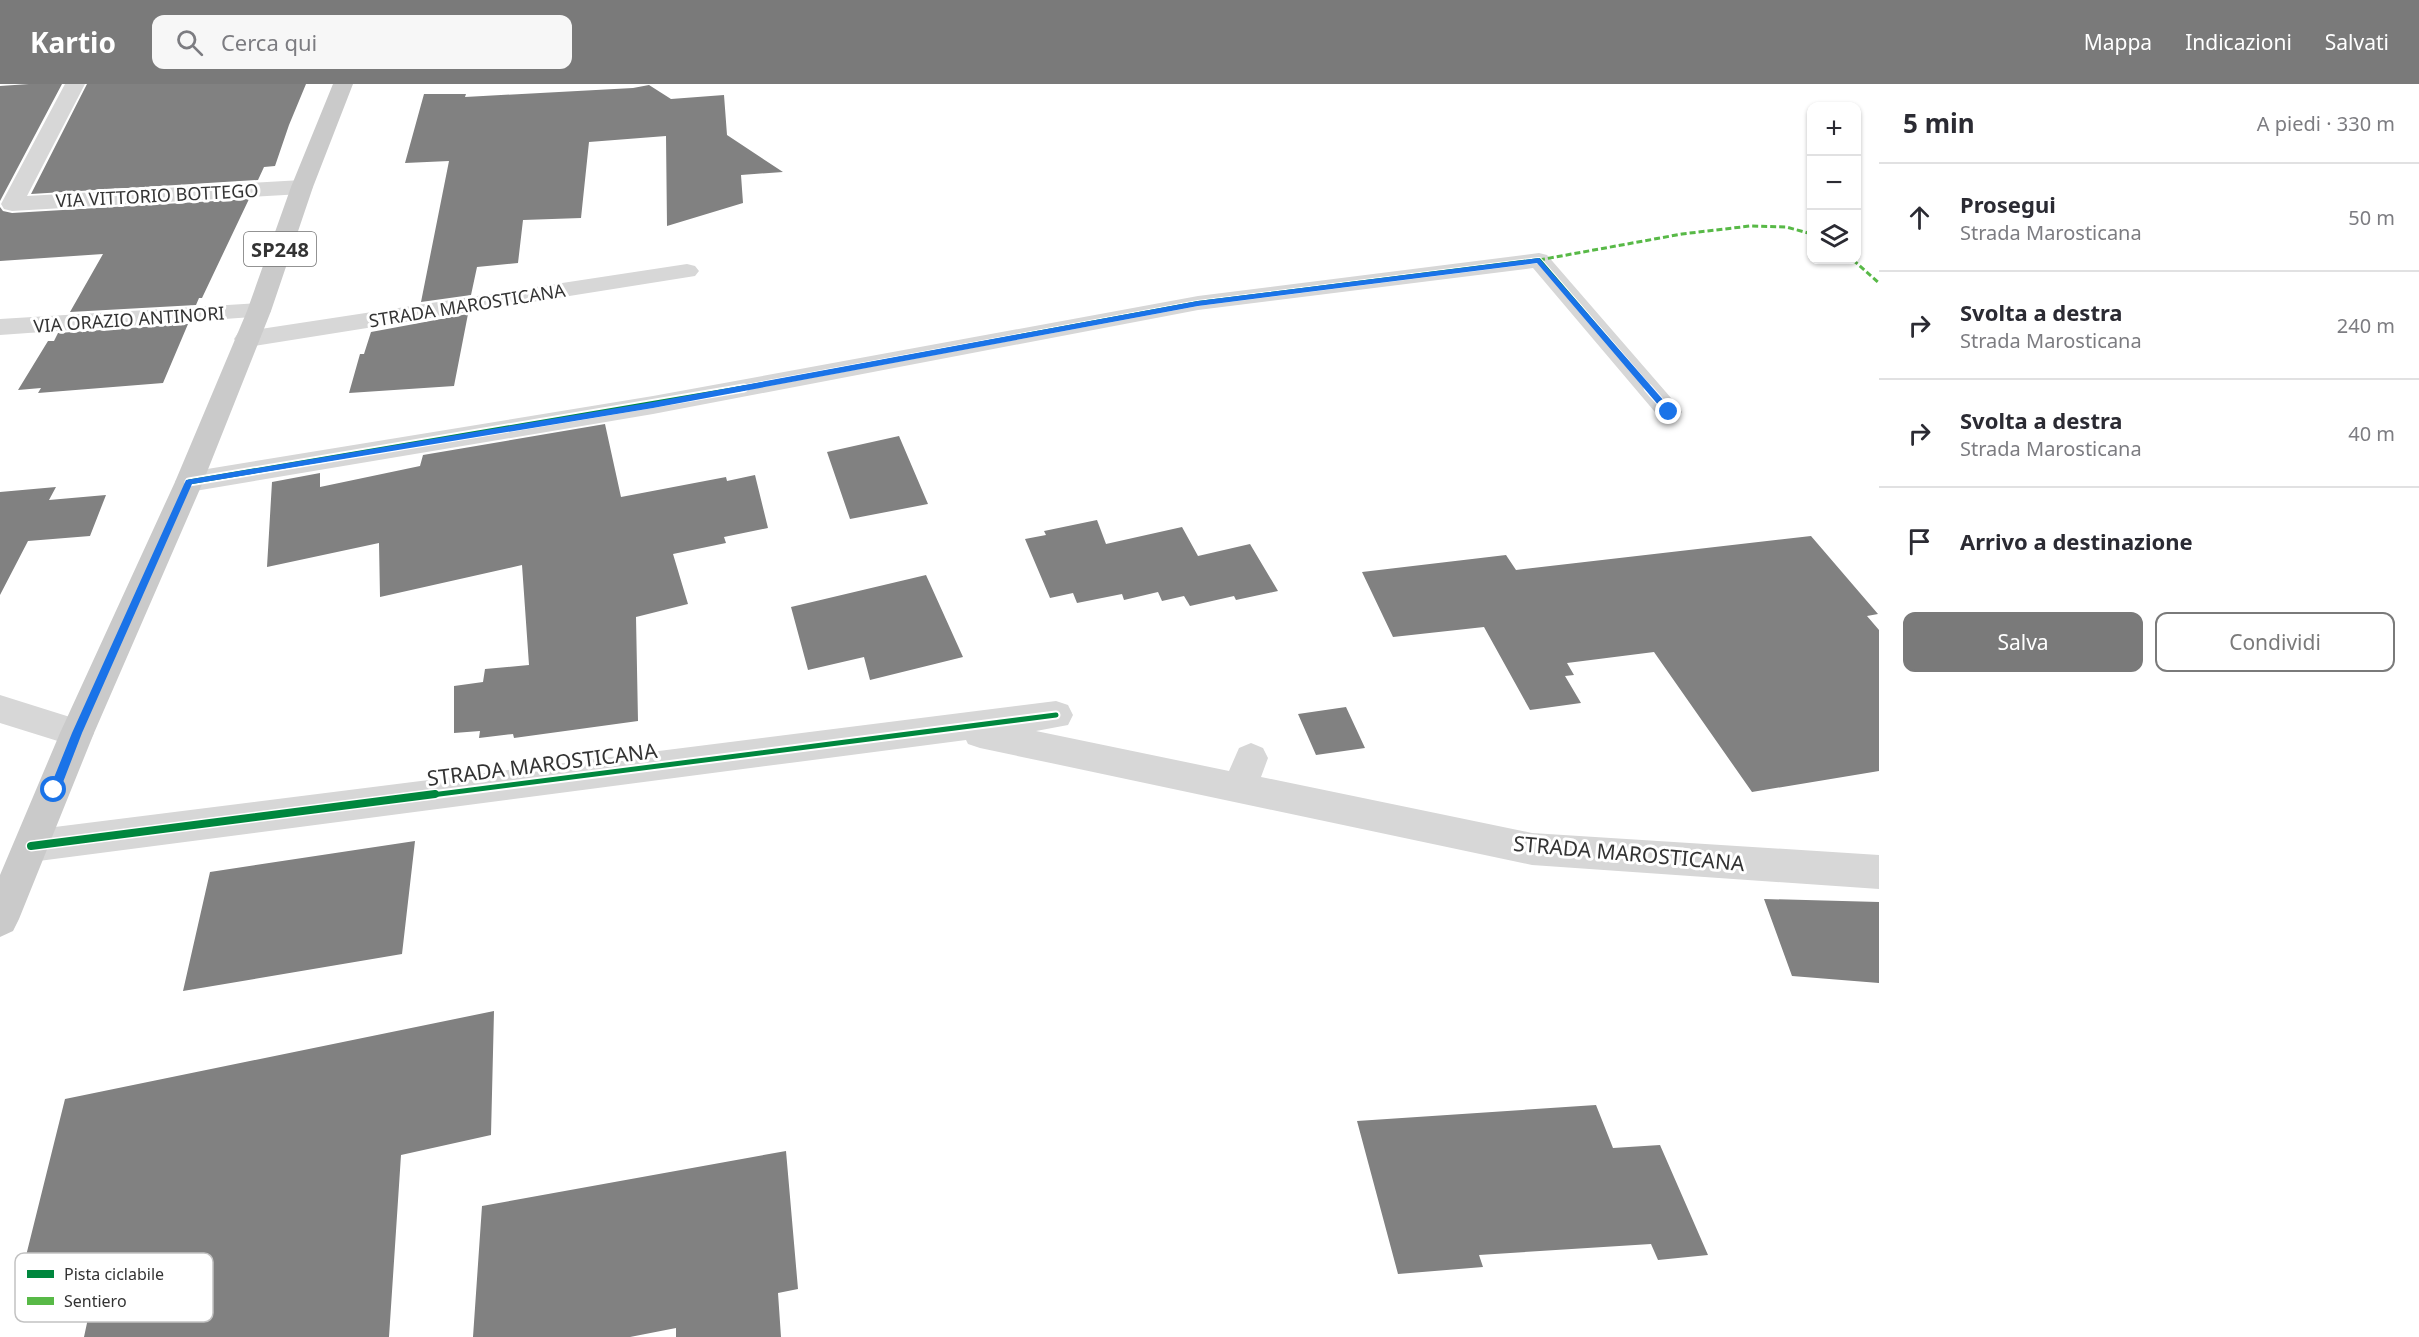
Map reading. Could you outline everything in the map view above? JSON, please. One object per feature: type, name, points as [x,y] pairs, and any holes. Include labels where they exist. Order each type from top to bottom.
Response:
[{"type":"main road","name":"SP248","points":[[0,919],[77,733],[189,482],[259,311],[302,187],[344,84]]},
{"type":"street","name":"VIA VITTORIO BOTTEGO","points":[[6,205],[75,84]]},
{"type":"street","name":"VIA VITTORIO BOTTEGO","points":[[6,205],[302,187]]},
{"type":"street","points":[[189,482],[653,405],[1198,303],[1539,260],[1669,412]]},
{"type":"street","name":"STRADA MAROSTICANA","points":[[247,339],[687,271]]},
{"type":"street","name":"VIA ORAZIO ANTINORI","points":[[0,327],[259,311]]},
{"type":"street","points":[[0,710],[77,733]]},
{"type":"street","name":"STRADA MAROSTICANA","points":[[31,846],[1056,715]]},
{"type":"street","name":"STRADA MAROSTICANA","points":[[955,728],[1245,773],[1532,849],[1879,872]]},
{"type":"building","points":[[62,84],[0,201],[0,86]]},
{"type":"building","points":[[87,84],[306,84],[275,166],[264,167],[258,180],[31,194]]},
{"type":"building","points":[[649,85],[671,99],[724,95],[727,135],[783,172],[741,175],[743,203],[667,226],[666,136],[589,142],[581,218],[523,220],[518,263],[477,267],[471,295],[421,302],[449,161],[405,163],[424,94],[466,94],[465,97],[633,88]]},
{"type":"building","points":[[249,199],[202,298],[199,298],[196,305],[70,312],[103,254],[0,261],[0,207],[3,211],[12,213]]},
{"type":"building","points":[[468,314],[454,386],[349,393],[360,354],[364,354],[371,332]]},
{"type":"building","points":[[188,324],[163,383],[38,393],[41,388],[18,390],[48,341],[54,341],[58,333]]},
{"type":"building","points":[[605,424],[621,497],[726,477],[727,481],[755,475],[768,528],[724,537],[726,543],[673,554],[688,604],[636,617],[638,721],[514,738],[513,734],[479,738],[480,731],[454,733],[454,686],[483,682],[485,669],[529,665],[522,565],[380,597],[379,543],[267,567],[272,482],[320,473],[320,487],[420,466],[423,455]]},
{"type":"building","points":[[899,436],[928,504],[850,519],[827,452]]},
{"type":"building","points":[[56,487],[49,500],[106,495],[90,536],[28,541],[0,595],[0,492]]},
{"type":"building","points":[[1097,520],[1106,544],[1182,527],[1198,556],[1250,544],[1278,591],[1236,600],[1234,596],[1190,606],[1184,596],[1162,601],[1158,592],[1124,600],[1122,594],[1077,603],[1073,593],[1050,598],[1025,539],[1046,535],[1044,531]]},
{"type":"building","points":[[1811,536],[1878,614],[1867,616],[1879,630],[1879,771],[1752,792],[1654,652],[1567,663],[1574,675],[1565,676],[1581,703],[1530,710],[1484,627],[1393,637],[1362,572],[1506,555],[1516,570]]},
{"type":"building","points":[[926,575],[963,657],[870,680],[864,657],[808,670],[791,607]]},
{"type":"building","points":[[1346,707],[1365,748],[1316,755],[1298,714]]},
{"type":"building","points":[[415,841],[402,954],[183,991],[210,872]]},
{"type":"building","points":[[1764,899],[1879,902],[1879,983],[1792,976]]},
{"type":"building","points":[[494,1011],[491,1135],[401,1155],[389,1337],[84,1337],[87,1322],[213,1322],[213,1253],[27,1253],[65,1099]]},
{"type":"building","points":[[1596,1105],[1613,1148],[1660,1145],[1708,1255],[1658,1260],[1651,1244],[1479,1255],[1483,1267],[1398,1274],[1357,1121]]},
{"type":"building","points":[[786,1151],[798,1289],[778,1293],[781,1337],[676,1337],[676,1328],[630,1337],[473,1337],[482,1206]]},
{"type":"marked path","points":[[1539,260],[1682,234],[1750,226],[1786,227],[1807,233]]},
{"type":"marked path","points":[[1858,264],[1879,283]]},
{"type":"cycle path","points":[[189,482],[653,405],[1198,303],[1539,260],[1669,412]]},
{"type":"cycle path","points":[[31,846],[1056,715]]},
{"type":"route","points":[[54,790],[77,733],[189,482],[653,405],[1198,303],[1539,260],[1669,412]]}]
